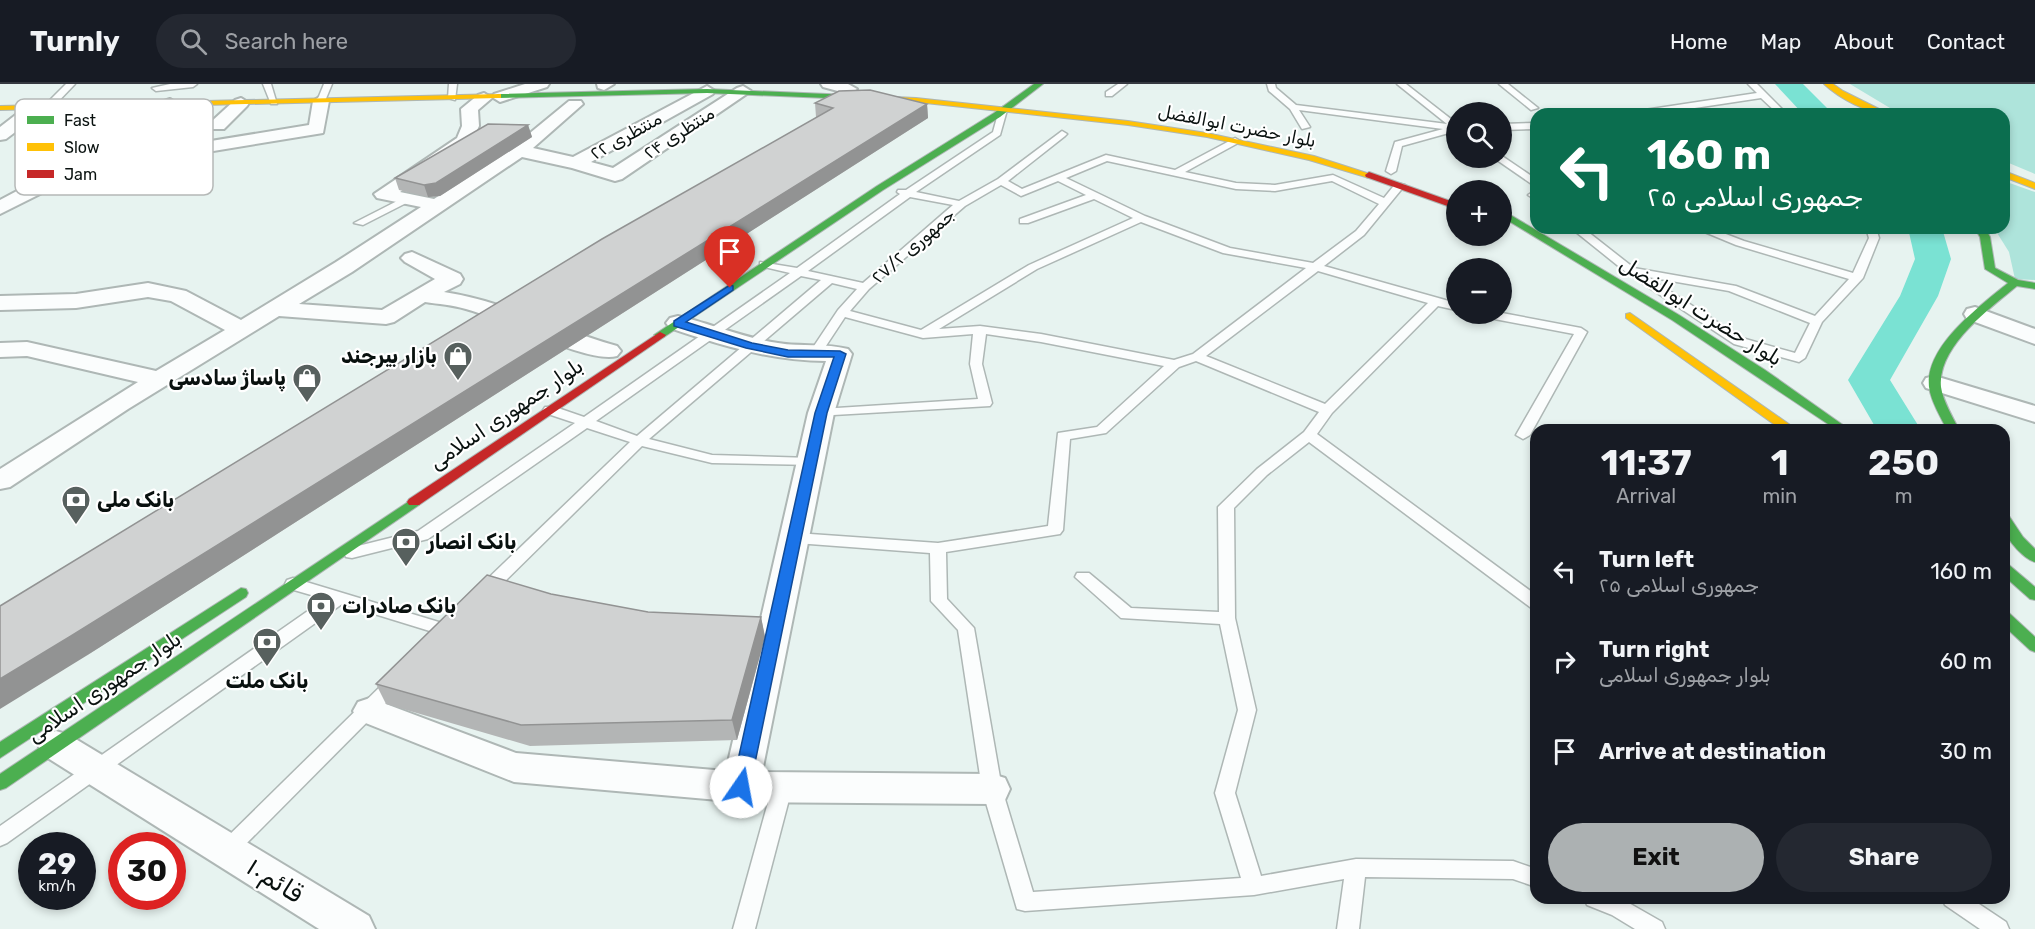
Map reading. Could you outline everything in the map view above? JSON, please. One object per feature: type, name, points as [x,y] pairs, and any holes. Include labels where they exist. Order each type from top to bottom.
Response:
[{"type":"main road","name":"بلوار جمهوری اسلامی","points":[[0,783],[764,264],[880,188],[1001,104],[1017,84]]},
{"type":"main road","name":"بلوار جمهوری اسلامی","points":[[1001,104],[1016,101],[1039,84]]},
{"type":"main road","points":[[1828,84],[1840,93],[1872,108]]},
{"type":"main road","points":[[213,103],[492,97],[701,88],[934,89],[1001,104]]},
{"type":"main road","points":[[1813,88],[1854,108]]},
{"type":"main road","points":[[743,89],[916,100],[985,108]]},
{"type":"main road","points":[[916,100],[938,115]]},
{"type":"main road","name":"بلوار حضرت ابوالفضل","points":[[1016,101],[1148,116],[1206,126],[1311,148],[1391,171],[1446,190]]},
{"type":"main road","points":[[747,260],[985,108],[1001,104]]},
{"type":"main road","name":"بلوار حضرت ابوالفضل","points":[[1001,104],[1235,141],[1311,158],[1400,185],[1446,202]]},
{"type":"main road","points":[[0,108],[15,108]]},
{"type":"main road","points":[[2010,176],[2035,186]]},
{"type":"main road","points":[[2010,186],[2035,190]]},
{"type":"main road","name":"بلوار حضرت ابوالفضل","points":[[1512,219],[1530,229]]},
{"type":"main road","name":"بلوار حضرت ابوالفضل","points":[[1538,234],[1792,393],[1836,424]]},
{"type":"main road","points":[[1983,234],[1990,269],[2015,283],[2035,286]]},
{"type":"main road","points":[[1951,424],[1935,384],[1946,352],[1975,314],[2015,283]]},
{"type":"main road","name":"بلوار حضرت ابوالفضل","points":[[1619,308],[1781,424]]},
{"type":"main road","points":[[2010,528],[2035,557]]},
{"type":"main road","points":[[2010,573],[2035,595]]},
{"type":"main road","name":"بلوار جمهوری اسلامی","points":[[0,751],[250,587]]},
{"type":"main road","points":[[2010,623],[2035,646]]},
{"type":"street","points":[[437,205],[384,194],[464,141],[472,122],[469,109],[492,97],[541,84]]},
{"type":"street","points":[[829,84],[849,89]]},
{"type":"street","name":"منتظری ۲۲","points":[[576,163],[701,88]]},
{"type":"street","name":"منتظری ۲۴","points":[[576,163],[615,175],[743,89]]},
{"type":"street","points":[[213,146],[316,129],[321,101]]},
{"type":"street","points":[[218,125],[241,103]]},
{"type":"street","points":[[0,481],[160,379],[276,309],[437,205],[519,151],[575,104]]},
{"type":"street","points":[[0,135],[15,125]]},
{"type":"street","points":[[519,151],[576,163]]},
{"type":"street","points":[[0,208],[24,195]]},
{"type":"street","points":[[276,309],[386,317],[452,279],[412,258]]},
{"type":"street","points":[[0,303],[76,301],[148,290],[178,296],[241,329]]},
{"type":"street","points":[[421,295],[471,303],[606,353]]},
{"type":"street","points":[[1975,314],[2035,337]]},
{"type":"street","points":[[678,323],[750,346],[788,354],[827,354],[821,413],[741,787]]},
{"type":"street","points":[[0,350],[27,349],[160,379]]},
{"type":"street","points":[[1935,384],[2035,414]]},
{"type":"street","points":[[370,711],[514,766],[741,787],[992,789]]},
{"type":"street","name":"قائم۱۰","points":[[56,745],[354,929]]},
{"type":"lane","points":[[52,99],[71,84]]},
{"type":"lane","points":[[146,99],[158,86],[193,84]]},
{"type":"lane","points":[[267,84],[274,102]]},
{"type":"lane","points":[[321,101],[328,84]]},
{"type":"lane","points":[[452,98],[453,84]]},
{"type":"lane","points":[[1109,94],[1123,84]]},
{"type":"lane","points":[[1271,84],[1272,89],[1293,107],[1305,127]]},
{"type":"lane","points":[[1401,84],[1446,120]]},
{"type":"lane","points":[[1503,84],[1534,108]]},
{"type":"lane","points":[[1752,84],[1777,108]]},
{"type":"lane","points":[[1677,108],[1763,95]]},
{"type":"lane","points":[[332,558],[423,535],[587,423],[800,273],[908,193],[997,133],[1001,104]]},
{"type":"lane","points":[[1293,107],[1446,127]]},
{"type":"lane","points":[[1512,127],[1530,126]]},
{"type":"lane","points":[[1391,171],[1398,144],[1446,131]]},
{"type":"lane","name":"جمهوری ۲۷/۲","points":[[827,354],[842,313],[865,287],[961,204],[1001,181],[1062,134]]},
{"type":"lane","points":[[1176,173],[1235,141]]},
{"type":"lane","points":[[1001,181],[1021,193],[1106,158],[1236,186],[1265,187],[1333,178],[1386,203]]},
{"type":"lane","points":[[1512,167],[1530,180]]},
{"type":"lane","points":[[1059,178],[1141,218],[1227,251],[1317,267],[1446,305]]},
{"type":"lane","points":[[796,538],[938,548],[1055,530],[1063,436],[1101,430],[1174,364],[1197,357],[1360,232],[1400,185]]},
{"type":"lane","points":[[880,188],[961,204]]},
{"type":"lane","points":[[1024,221],[1095,195]]},
{"type":"lane","points":[[358,223],[409,199]]},
{"type":"lane","points":[[923,334],[1033,267],[1141,218]]},
{"type":"lane","points":[[1584,234],[1631,271],[1738,341],[1799,358],[1817,321],[1857,278],[1874,237],[1873,234]]},
{"type":"lane","points":[[1716,234],[1857,278]]},
{"type":"lane","points":[[764,264],[865,287]]},
{"type":"lane","points":[[1631,271],[1732,288],[1817,321]]},
{"type":"lane","points":[[471,605],[639,441],[828,280]]},
{"type":"lane","points":[[1254,886],[1225,793],[1247,710],[1227,618],[1226,507],[1262,472],[1309,435],[1327,410],[1435,302]]},
{"type":"lane","points":[[842,313],[923,334],[980,330],[1041,338],[1174,364]]},
{"type":"lane","points":[[1512,318],[1581,332],[1523,435]]},
{"type":"lane","points":[[821,413],[986,403],[976,364],[980,330]]},
{"type":"lane","points":[[1197,357],[1327,410]]},
{"type":"lane","points":[[550,410],[639,441],[712,459],[811,462]]},
{"type":"lane","points":[[1309,435],[1530,599]]},
{"type":"lane","points":[[938,548],[939,601],[966,628],[992,789],[1025,902],[1254,886],[1356,868],[1513,870],[1530,876]]},
{"type":"lane","points":[[1083,577],[1127,614],[1227,618]]},
{"type":"lane","points":[[293,584],[339,598],[450,625],[430,646]]},
{"type":"lane","points":[[0,837],[339,598]]},
{"type":"lane","points":[[226,850],[370,711],[408,670]]},
{"type":"lane","points":[[744,929],[782,788]]},
{"type":"lane","points":[[1348,929],[1356,868]]},
{"type":"lane","points":[[1627,904],[1654,929]]},
{"type":"lane","points":[[1961,904],[1998,929]]},
{"type":"shaded area","points":[[1850,84],[2035,84],[2035,174],[2010,164],[2010,108],[1890,108]]},
{"type":"shaded area","points":[[2010,183],[2035,192],[2035,280],[2015,279],[2009,252],[1998,234],[2010,234]]},
{"type":"building","name":"بازار بیرجند","points":[[870,90],[927,104],[0,679],[0,606],[602,239],[833,108],[815,103],[839,91]]},
{"type":"building","points":[[488,124],[528,125],[436,183],[424,185],[395,178]]},
{"type":"building","points":[[487,575],[551,594],[648,612],[761,617],[732,720],[521,725],[376,684]]},
{"type":"waterway","points":[[1788,84],[1813,108]]},
{"type":"waterway","points":[[1895,424],[1869,380],[1919,296],[1933,259],[1927,234]]},
{"type":"traffic: fast","points":[[660,335],[880,188],[997,115],[1039,84]]},
{"type":"traffic: fast","points":[[498,96],[707,91],[874,98]]},
{"type":"traffic: fast","points":[[1512,219],[1530,229]]},
{"type":"traffic: fast","points":[[1538,234],[1676,317],[1835,424]]},
{"type":"traffic: fast","points":[[1983,234],[1990,269],[2015,283],[2033,286]]},
{"type":"traffic: fast","points":[[1950,424],[1935,387],[1936,372],[1941,357],[1963,328],[2015,283]]},
{"type":"traffic: fast","points":[[0,783],[414,502]]},
{"type":"traffic: fast","points":[[2010,528],[2035,557]]},
{"type":"traffic: fast","points":[[2010,573],[2035,595]]},
{"type":"traffic: fast","points":[[0,751],[241,593]]},
{"type":"traffic: fast","points":[[2010,623],[2035,646]]},
{"type":"traffic: slow","points":[[1828,84],[1840,93],[1872,108]]},
{"type":"traffic: slow","points":[[213,103],[498,96]]},
{"type":"traffic: slow","points":[[874,98],[916,100],[1128,123],[1207,135],[1311,158],[1369,175]]},
{"type":"traffic: slow","points":[[0,108],[15,108]]},
{"type":"traffic: slow","points":[[2010,176],[2035,186]]},
{"type":"traffic: slow","points":[[1630,316],[1781,424]]},
{"type":"traffic: jam","points":[[1369,175],[1446,202]]},
{"type":"traffic: jam","points":[[414,502],[660,335]]},
{"type":"place","name":"بازار بیرجند","points":[[458,382]]},
{"type":"place","name":"پاساژ سادسی","points":[[307,404]]},
{"type":"place","name":"بانک ملی","points":[[76,526]]},
{"type":"place","name":"بانک انصار","points":[[406,568]]},
{"type":"place","name":"بانک صادرات","points":[[321,632]]},
{"type":"place","name":"بانک ملت","points":[[267,668]]},
{"type":"route","points":[[730,288],[678,323],[750,346],[788,354],[840,354],[821,413],[741,787]]}]
